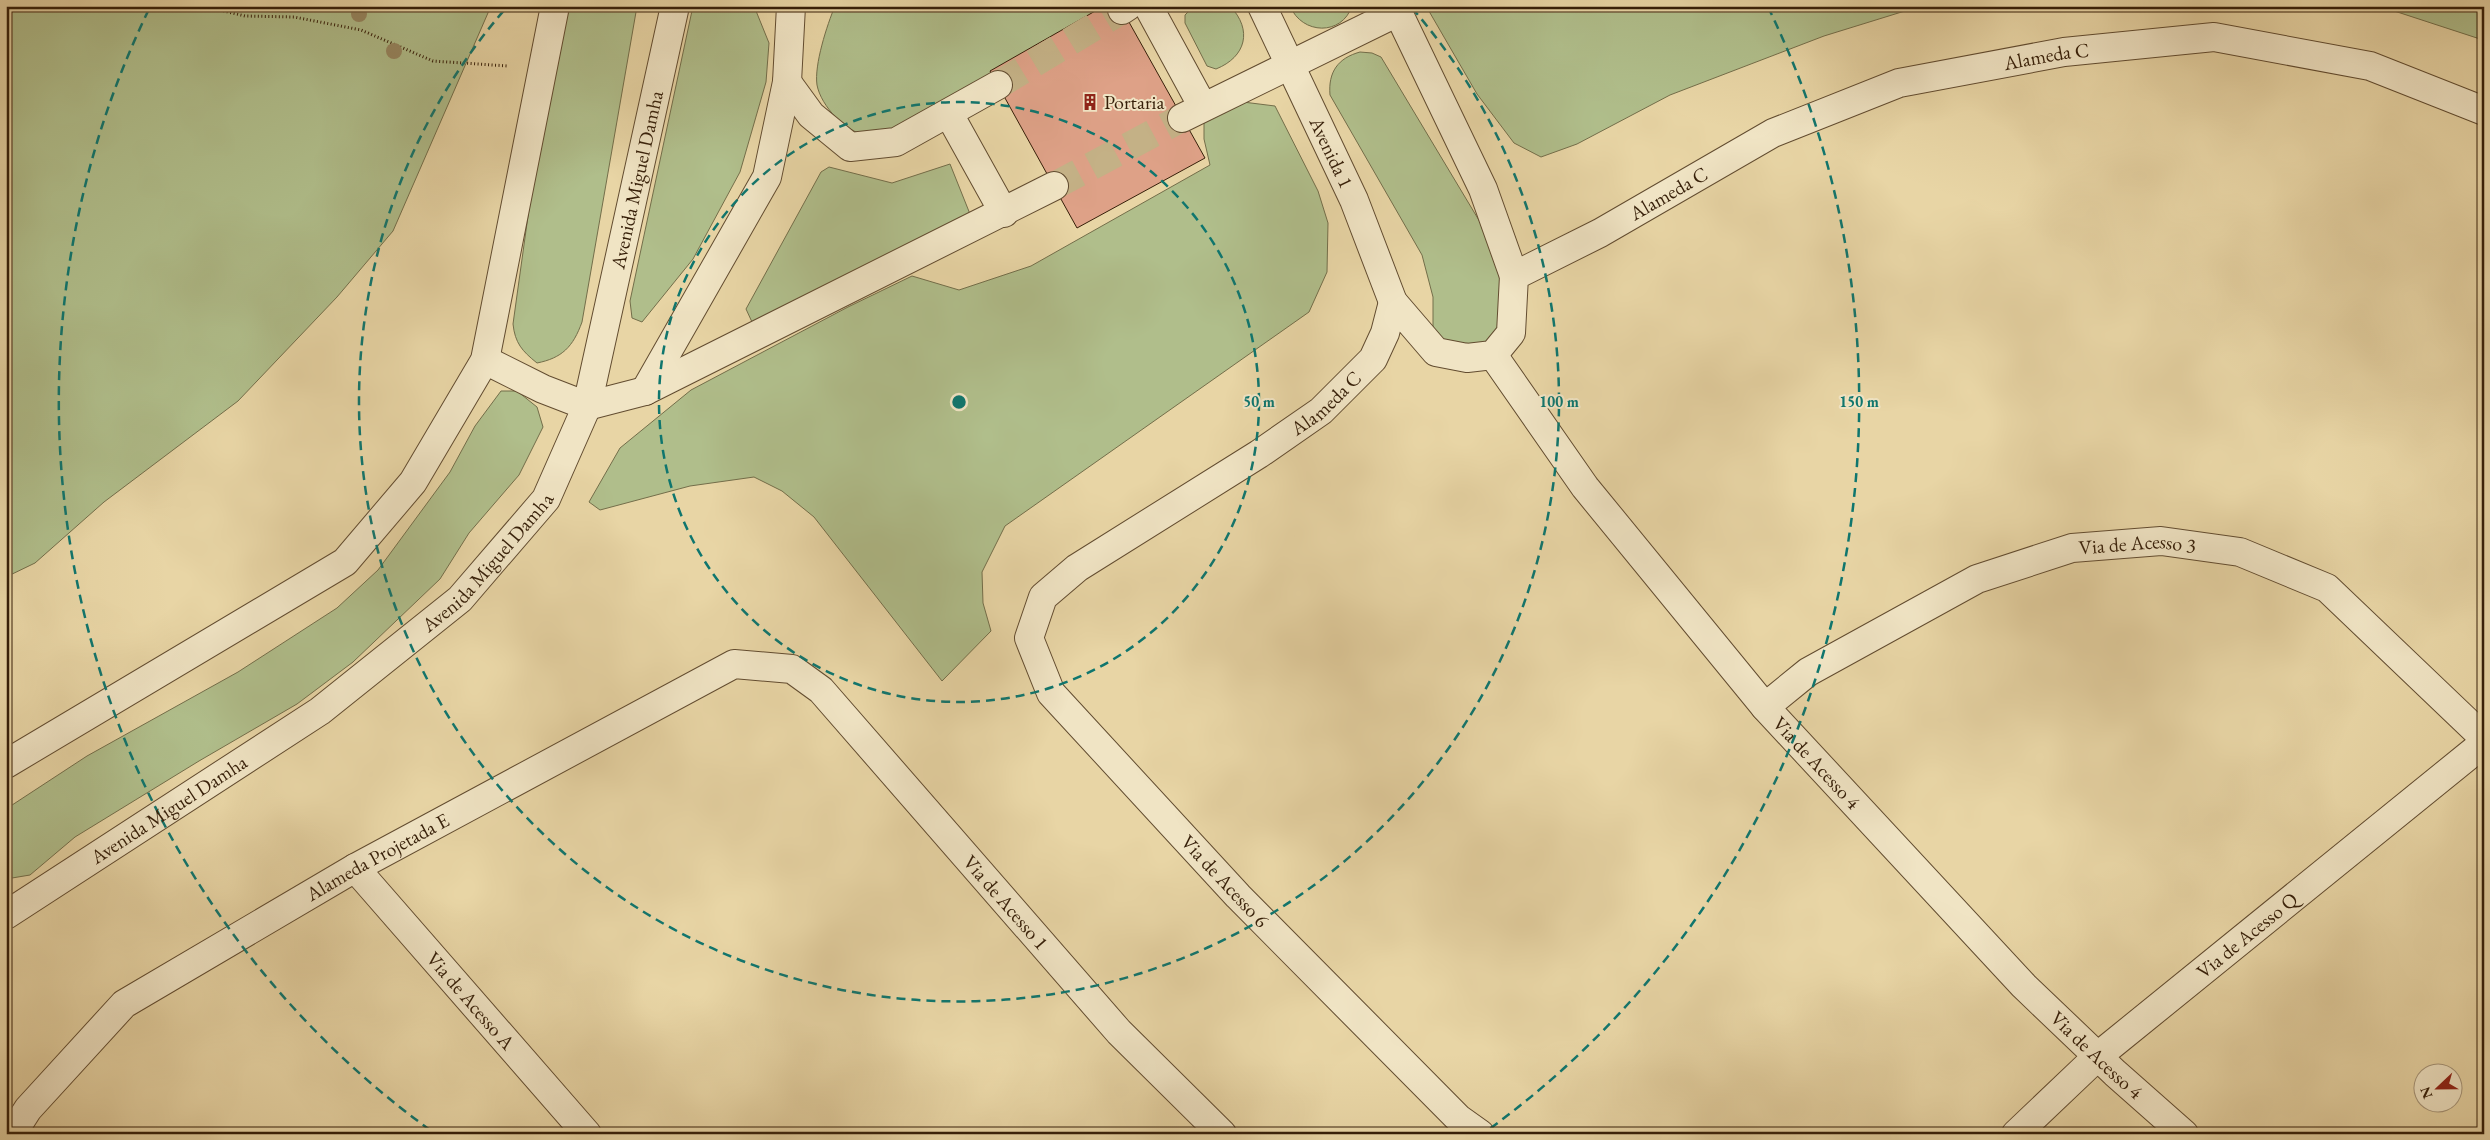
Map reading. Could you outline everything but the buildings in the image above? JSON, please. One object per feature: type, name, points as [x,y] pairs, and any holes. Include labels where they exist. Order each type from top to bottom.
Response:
[{"type":"street","points":[[6,764],[345,562],[413,482],[485,360],[555,6]]},
{"type":"street","name":"Avenida Miguel Damha","points":[[6,915],[320,711],[460,599],[546,499],[587,406],[675,6]]},
{"type":"street","points":[[646,391],[767,177],[787,82],[791,6]]},
{"type":"street","name":"Avenida 1","points":[[1262,6],[1292,65],[1354,200],[1394,302]]},
{"type":"street","points":[[1133,7],[1193,113],[1292,65],[1396,9],[1430,75],[1483,189],[1514,276],[1511,332],[1493,355],[1467,358],[1436,352],[1394,302]]},
{"type":"street","name":"Alameda C","points":[[1514,276],[1600,233],[1773,133],[1899,83],[2064,52],[2214,37],[2370,66],[2484,111]]},
{"type":"street","points":[[787,82],[811,115],[850,146],[896,142],[998,85]]},
{"type":"street","points":[[949,114],[1004,213]]},
{"type":"street","points":[[485,360],[543,390],[587,406],[646,391],[1004,213],[1054,186]]},
{"type":"street","name":"Alameda C","points":[[1042,597],[1084,564],[1259,454],[1321,411],[1373,359],[1394,302]]},
{"type":"street","name":"Via de Acesso 4","points":[[1493,355],[1585,487],[1765,707],[2024,986],[2184,1134]]},
{"type":"street","name":"Via de Acesso 3","points":[[1765,707],[1808,672],[1977,580],[2072,548],[2161,541],[2240,552],[2327,588],[2484,738]]},
{"type":"street","name":"Via de Acesso 6","points":[[1042,597],[1029,638],[1051,693],[1238,896],[1459,1119],[1480,1134]]},
{"type":"street","name":"Alameda Projetada E","points":[[12,1134],[28,1109],[124,1004],[355,868],[734,664],[792,669]]},
{"type":"street","name":"Via de Acesso 1","points":[[792,669],[821,690],[1119,1032],[1222,1134]]},
{"type":"street","name":"Via de Acesso Q","points":[[2016,1134],[2098,1056],[2484,743]]},
{"type":"street","name":"Via de Acesso A","points":[[355,868],[587,1134]]},
{"type":"path","points":[[203,6],[246,16],[294,17],[361,30],[433,61],[542,68]]},
{"type":"green space","points":[[6,6],[491,6],[393,231],[337,297],[238,401],[104,502],[35,563],[6,577]]},
{"type":"green space","points":[[563,6],[636,6],[636,12],[582,322],[575,338],[566,350],[553,358],[537,363],[520,346],[515,336],[513,324],[554,29]]},
{"type":"green space","points":[[693,6],[754,6],[769,43],[766,82],[740,172],[693,259],[642,322],[632,318],[630,301]]},
{"type":"green space","points":[[835,6],[1113,6],[890,133],[867,135],[859,133],[843,124],[829,110],[819,93],[817,85],[819,56]]},
{"type":"green space","points":[[1194,6],[1230,6],[1242,24],[1244,33],[1240,50],[1226,64],[1216,69],[1207,66],[1185,23],[1185,15]]},
{"type":"green space","points":[[1290,6],[1352,6],[1347,16],[1340,23],[1322,28],[1312,27],[1303,22],[1296,16]]},
{"type":"green space","points":[[1426,6],[1921,6],[1824,36],[1670,95],[1577,144],[1541,157],[1514,143],[1477,94]]},
{"type":"green space","points":[[2379,6],[2484,6],[2484,41],[2480,39]]},
{"type":"green space","points":[[1360,52],[1372,53],[1381,57],[1486,232],[1498,258],[1507,324],[1475,353],[1440,338],[1433,327],[1433,297],[1422,255],[1330,95],[1331,79],[1336,67],[1346,58]]},
{"type":"green space","points":[[1243,102],[1275,106],[1318,191],[1328,223],[1327,272],[1309,312],[1005,526],[982,572],[983,603],[991,631],[942,681],[814,517],[782,491],[754,477],[690,486],[600,510],[589,502],[620,448],[691,390],[848,307],[912,276],[959,290],[1031,266],[1210,165],[1204,139],[1204,116]]},
{"type":"green space","points":[[950,164],[970,214],[752,322],[746,309],[821,172],[829,167],[892,183]]},
{"type":"green space","points":[[501,391],[517,391],[537,407],[543,427],[519,475],[469,533],[440,579],[353,662],[297,704],[75,837],[30,875],[6,879],[6,809],[87,756],[238,672],[337,608],[378,570],[450,472],[475,426]]},
{"type":"tunnel","points":[[998,85],[1122,10]]},
{"type":"tunnel","points":[[1054,186],[1182,118]]},
{"type":"place","name":"Portaria","points":[[1090,102]]}]
